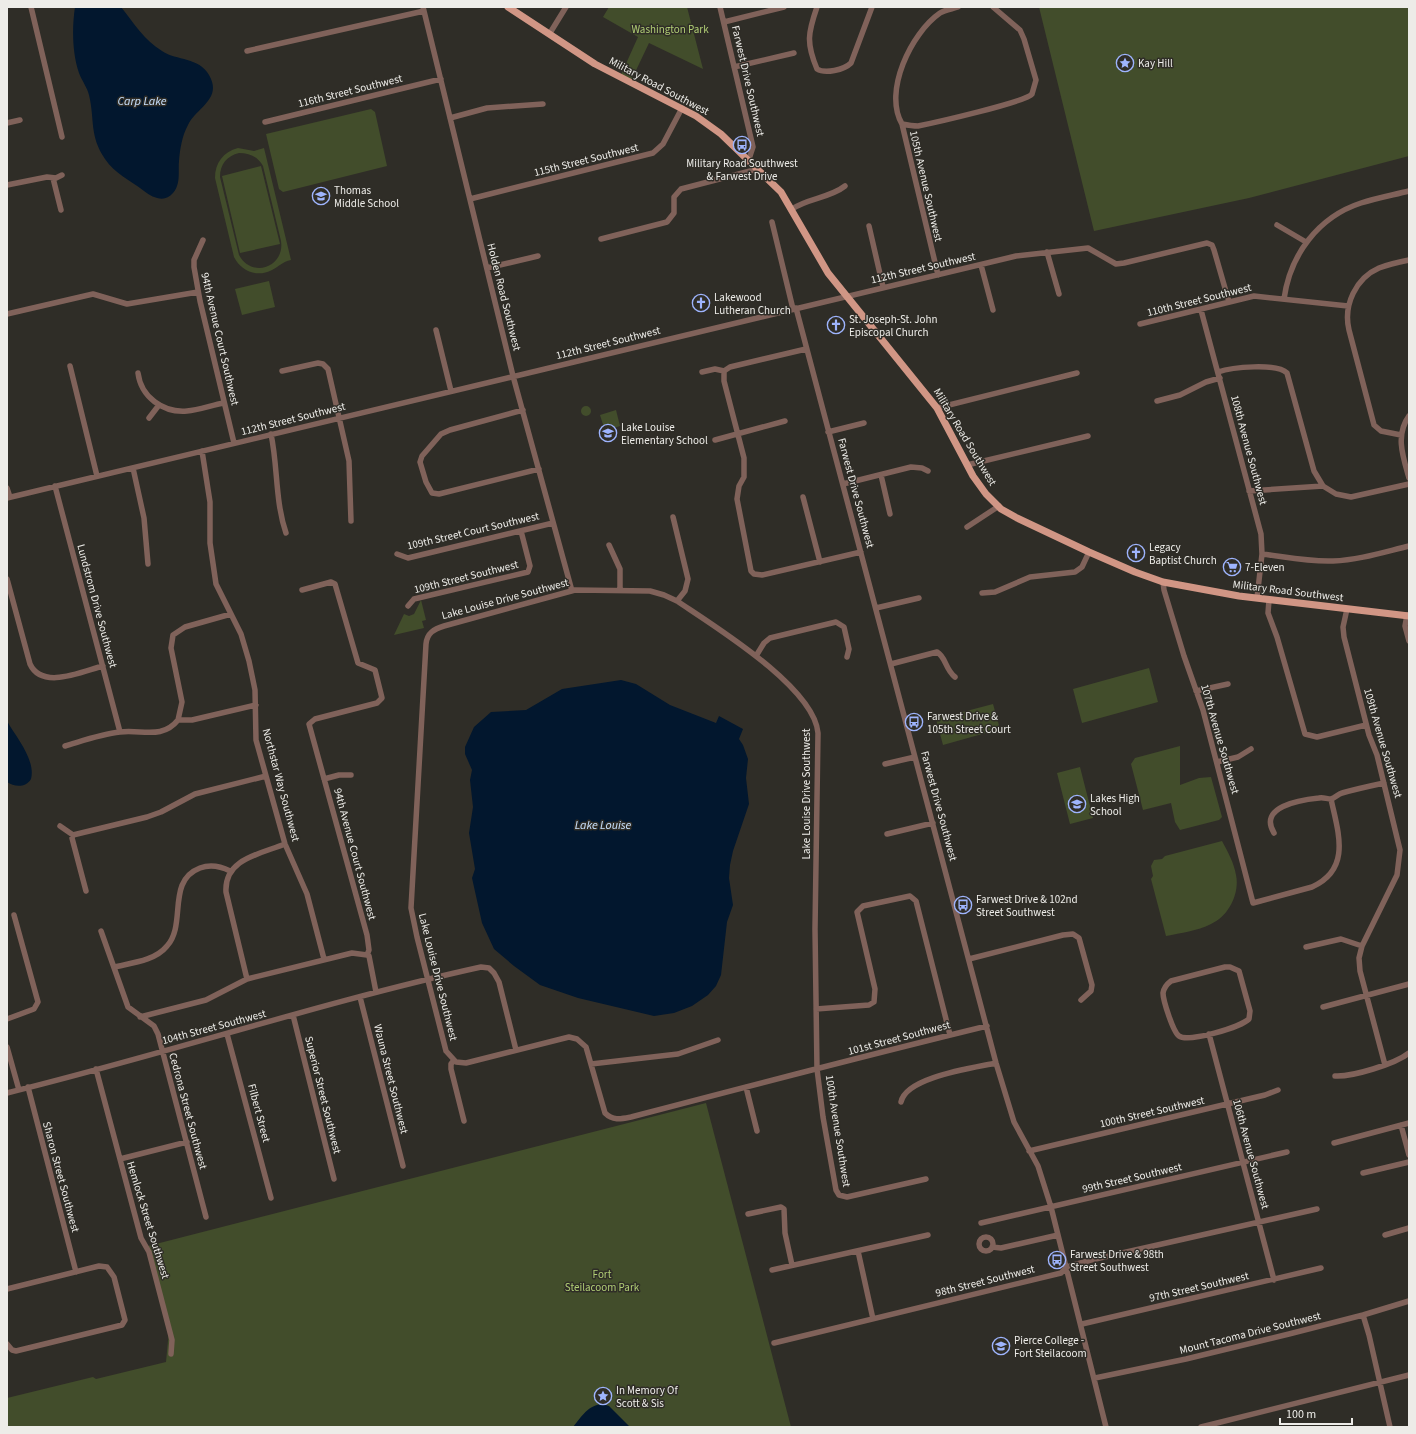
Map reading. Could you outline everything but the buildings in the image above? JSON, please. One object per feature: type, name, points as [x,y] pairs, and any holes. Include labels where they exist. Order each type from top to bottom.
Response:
[{"type":"main road","name":"Military Road Southwest","points":[[508,7],[606,71],[682,108],[716,130],[749,159],[781,192],[828,273],[937,408],[967,465],[982,489],[999,506],[1017,518],[1089,552],[1135,572],[1163,582],[1201,590],[1269,600],[1408,616]]},
{"type":"street","points":[[31,7],[62,137]]},
{"type":"street","points":[[550,33],[566,7]]},
{"type":"street","name":"Farwest Drive Southwest","points":[[720,7],[753,147],[749,159]]},
{"type":"street","points":[[724,22],[784,7]]},
{"type":"street","points":[[817,7],[810,26],[809,36],[815,65],[818,70],[831,71],[847,66],[852,62],[872,7]]},
{"type":"street","name":"105th Avenue Southwest","points":[[938,275],[902,124],[897,110],[896,86],[899,74],[907,56],[921,33],[940,13],[958,7]]},
{"type":"street","name":"105th Avenue Southwest","points":[[902,124],[916,126],[990,109],[1026,99],[1032,94],[1036,80],[1020,30],[993,7]]},
{"type":"street","points":[[247,51],[424,9]]},
{"type":"street","name":"Holden Road Southwest","points":[[424,9],[513,376],[572,591]]},
{"type":"street","points":[[734,67],[794,53]]},
{"type":"street","name":"116th Street Southwest","points":[[265,122],[441,79]]},
{"type":"street","points":[[450,118],[487,108],[543,104]]},
{"type":"street","name":"115th Street Southwest","points":[[470,199],[650,154],[663,144],[682,108]]},
{"type":"street","points":[[7,123],[20,120]]},
{"type":"street","points":[[601,239],[667,222],[674,213],[674,197],[680,189],[758,169]]},
{"type":"street","points":[[7,185],[33,179],[53,178],[62,175]]},
{"type":"street","points":[[53,178],[61,210]]},
{"type":"street","points":[[792,209],[805,202],[835,192],[845,186]]},
{"type":"street","points":[[1284,299],[1291,268],[1306,242],[1324,223],[1338,214],[1361,203],[1409,191]]},
{"type":"street","name":"Farwest Drive Southwest","points":[[772,222],[891,664],[996,1063],[1014,1122],[1038,1166],[1051,1207],[1082,1324],[1106,1427]]},
{"type":"street","points":[[1277,225],[1306,242]]},
{"type":"street","points":[[869,226],[883,287]]},
{"type":"street","name":"94th Avenue Court Southwest","points":[[203,240],[194,260],[198,292],[234,443]]},
{"type":"street","name":"112th Street Southwest","points":[[8,498],[1016,256],[1088,248],[1116,264],[1202,243],[1212,245],[1229,302]]},
{"type":"street","points":[[1047,252],[1059,294]]},
{"type":"street","points":[[487,268],[538,256]]},
{"type":"street","points":[[1401,434],[1381,431],[1374,425],[1347,325],[1348,306],[1355,290],[1366,276],[1386,265],[1409,260]]},
{"type":"street","points":[[981,265],[993,310]]},
{"type":"street","points":[[7,314],[92,294],[127,304],[198,292]]},
{"type":"street","name":"110th Street Southwest","points":[[1140,324],[1254,296],[1348,306]]},
{"type":"street","name":"108th Avenue Southwest","points":[[1201,310],[1261,534],[1262,554],[1257,598]]},
{"type":"street","points":[[436,330],[451,391]]},
{"type":"street","points":[[702,372],[715,369],[724,371],[730,367],[806,349]]},
{"type":"street","points":[[282,371],[318,363],[326,366],[340,418],[351,474],[352,521]]},
{"type":"street","points":[[70,366],[97,476]]},
{"type":"street","points":[[1218,372],[1239,367],[1279,369],[1285,371],[1289,376],[1314,471],[1323,486],[1336,494],[1351,497],[1409,484]]},
{"type":"street","points":[[724,371],[724,381],[745,464],[744,478],[739,486],[737,499],[749,567],[754,574],[762,575],[861,552]]},
{"type":"street","points":[[138,373],[141,387],[150,399],[171,410],[187,411],[224,403]]},
{"type":"street","points":[[937,408],[1078,373]]},
{"type":"street","points":[[1157,401],[1180,395],[1206,382],[1220,378]]},
{"type":"street","points":[[149,418],[159,405]]},
{"type":"street","points":[[523,410],[444,432],[421,459],[420,465],[423,476],[432,493],[446,493],[539,470]]},
{"type":"street","points":[[1409,416],[1401,434],[1401,449],[1409,478]]},
{"type":"street","points":[[715,440],[785,421]]},
{"type":"street","points":[[828,432],[864,423]]},
{"type":"street","points":[[271,434],[277,466],[279,504],[286,533]]},
{"type":"street","points":[[967,465],[1088,436]]},
{"type":"street","name":"Northstar Way Southwest","points":[[202,451],[210,502],[210,543],[215,578],[218,588],[241,634],[249,661],[254,680],[256,705],[255,735],[285,844],[307,894],[324,959]]},
{"type":"street","points":[[843,484],[913,467],[922,468],[928,471]]},
{"type":"street","points":[[134,468],[144,518],[148,564]]},
{"type":"street","points":[[881,475],[890,514]]},
{"type":"street","name":"Lundstrom Drive Southwest","points":[[55,486],[120,732]]},
{"type":"street","points":[[1250,491],[1323,486]]},
{"type":"street","points":[[7,488],[8,498]]},
{"type":"street","points":[[803,497],[820,562]]},
{"type":"street","points":[[967,527],[999,506]]},
{"type":"street","points":[[672,517],[688,579],[685,591],[677,601]]},
{"type":"street","name":"109th Street Court Southwest","points":[[397,554],[408,558],[553,523]]},
{"type":"street","name":"109th Street Southwest","points":[[408,606],[414,599],[527,573],[530,569],[521,531]]},
{"type":"street","points":[[609,545],[620,569],[620,590]]},
{"type":"street","points":[[1262,554],[1307,560],[1334,561],[1352,559],[1409,546]]},
{"type":"street","points":[[982,593],[995,592],[1030,577],[1075,572],[1082,567],[1089,552]]},
{"type":"street","points":[[7,579],[30,664],[35,672],[42,677],[53,678],[103,666]]},
{"type":"street","name":"94th Avenue Court Southwest","points":[[302,590],[327,582],[333,582],[337,586],[358,663],[376,670],[382,693],[380,702],[310,721],[309,726],[369,945],[367,954],[369,956],[376,992]]},
{"type":"street","name":"107th Avenue Southwest","points":[[1163,582],[1164,590],[1217,762],[1253,903],[1312,887],[1324,881],[1340,851],[1340,842],[1330,799]]},
{"type":"street","name":"Lake Louise Drive Southwest","points":[[454,1060],[446,1052],[427,979],[411,908],[426,640],[430,633],[439,627],[572,591],[620,590],[658,593],[677,601],[756,656],[800,697],[814,717],[817,728],[817,1069]]},
{"type":"street","points":[[876,608],[919,598]]},
{"type":"street","points":[[1269,600],[1268,613],[1282,654],[1302,729],[1305,734],[1317,737],[1366,725]]},
{"type":"street","name":"109th Avenue Southwest","points":[[1347,609],[1343,627],[1344,637],[1366,725],[1378,755],[1400,850],[1400,861],[1395,881],[1362,946]]},
{"type":"street","points":[[65,746],[120,732],[157,733],[168,729],[178,720],[182,702],[171,644],[176,632],[190,625],[231,614]]},
{"type":"street","points":[[1408,616],[1405,626],[1409,641]]},
{"type":"street","points":[[756,656],[764,643],[770,638],[833,622],[841,624],[844,628],[849,649],[847,657]]},
{"type":"street","points":[[891,664],[937,652],[942,655],[946,669],[954,677]]},
{"type":"street","points":[[1196,691],[1228,684]]},
{"type":"street","points":[[178,720],[192,720],[256,705]]},
{"type":"street","points":[[1217,762],[1238,756],[1251,749]]},
{"type":"street","points":[[885,764],[915,757]]},
{"type":"street","points":[[324,779],[339,775],[351,774]]},
{"type":"street","points":[[60,826],[73,835],[147,817],[162,812],[195,794],[266,776]]},
{"type":"street","points":[[1274,833],[1270,823],[1271,815],[1276,810],[1316,798],[1330,799],[1342,793],[1384,783]]},
{"type":"street","points":[[887,834],[933,823]]},
{"type":"street","points":[[73,835],[72,838],[86,891]]},
{"type":"street","points":[[247,979],[225,885],[230,871],[243,860],[285,844]]},
{"type":"street","points":[[114,967],[150,958],[166,948],[171,941],[175,927],[182,884],[192,872],[204,866],[221,867],[230,871]]},
{"type":"street","points":[[816,1009],[869,1005],[874,1002],[875,989],[858,918],[858,912],[860,908],[872,904],[910,896],[916,901],[950,1035]]},
{"type":"street","points":[[7,1019],[34,1009],[38,1002],[14,915]]},
{"type":"street","name":"Cedrona Street Southwest","points":[[101,931],[128,1007],[156,1029],[206,1217]]},
{"type":"street","points":[[969,959],[1063,935],[1077,936],[1079,938],[1092,985],[1091,991],[1081,1000]]},
{"type":"street","points":[[1306,948],[1340,939],[1362,946],[1359,958],[1359,967],[1385,1065]]},
{"type":"street","points":[[140,1017],[206,1000],[247,979],[357,952],[367,954]]},
{"type":"street","name":"104th Street Southwest","points":[[7,1093],[162,1052],[376,992],[481,967],[492,970],[499,982],[516,1050]]},
{"type":"street","points":[[1225,967],[1235,968],[1239,972],[1250,1011],[1248,1019],[1241,1025],[1209,1034],[1187,1039],[1180,1037],[1175,1032],[1164,996],[1165,987],[1171,981],[1225,967]]},
{"type":"street","points":[[1323,1007],[1409,984]]},
{"type":"street","name":"Wauna Street Southwest","points":[[360,997],[402,1166]]},
{"type":"street","name":"Superior Street Southwest","points":[[293,1015],[334,1179]]},
{"type":"street","name":"101st Street Southwest","points":[[817,1069],[987,1026]]},
{"type":"street","name":"Filbert Street","points":[[227,1034],[271,1198]]},
{"type":"street","name":"106th Avenue Southwest","points":[[1209,1034],[1274,1280]]},
{"type":"street","points":[[464,1122],[451,1069],[451,1064],[454,1060],[466,1063],[569,1038],[575,1038],[586,1047],[603,1109],[608,1116],[614,1119],[631,1117],[817,1069]]},
{"type":"street","points":[[591,1064],[678,1054],[718,1040]]},
{"type":"street","points":[[7,1047],[19,1090]]},
{"type":"street","points":[[1335,1076],[1345,1076],[1385,1065],[1399,1060],[1409,1053]]},
{"type":"street","points":[[901,1102],[903,1095],[909,1089],[922,1082],[996,1063]]},
{"type":"street","name":"Hemlock Street Southwest","points":[[96,1069],[141,1238],[150,1256],[172,1340],[172,1354]]},
{"type":"street","name":"100th Avenue Southwest","points":[[817,1069],[836,1190],[840,1195],[847,1197],[926,1179]]},
{"type":"street","name":"Sharon Street Southwest","points":[[28,1087],[76,1272]]},
{"type":"street","points":[[746,1087],[757,1131]]},
{"type":"street","name":"100th Street Southwest","points":[[1030,1152],[1228,1104],[1278,1090]]},
{"type":"street","points":[[1334,1143],[1409,1123]]},
{"type":"street","points":[[1401,1125],[1409,1155]]},
{"type":"street","points":[[120,1159],[187,1142]]},
{"type":"street","name":"99th Street Southwest","points":[[981,1223],[1287,1152]]},
{"type":"street","points":[[1363,1173],[1409,1162]]},
{"type":"street","points":[[748,1214],[774,1208],[783,1208],[785,1211],[785,1233],[792,1265]]},
{"type":"street","name":"98th Street Southwest","points":[[774,1343],[1061,1273],[1067,1267],[1259,1221],[1317,1209]]},
{"type":"street","points":[[1385,1235],[1409,1228]]},
{"type":"street","points":[[772,1270],[928,1235]]},
{"type":"street","points":[[992,1247],[1001,1248],[1058,1235]]},
{"type":"street","points":[[858,1251],[873,1318]]},
{"type":"street","points":[[7,1289],[99,1266],[107,1267],[110,1269],[116,1283],[125,1320],[124,1323],[118,1326],[16,1351],[12,1350],[7,1344]]},
{"type":"street","name":"97th Street Southwest","points":[[1082,1324],[1321,1268]]},
{"type":"street","name":"Mount Tacoma Drive Southwest","points":[[1095,1378],[1186,1359],[1363,1315],[1409,1301]]},
{"type":"street","points":[[1363,1315],[1390,1427]]},
{"type":"street","points":[[1201,1427],[1409,1375]]},
{"type":"green space","name":"Washington Park","points":[[609,7],[687,7],[703,69],[649,43],[630,83],[620,77],[638,37],[603,17]]},
{"type":"green space","points":[[1039,7],[1409,7],[1409,156],[1249,198],[1094,231]]},
{"type":"green space","points":[[371,109],[375,112],[387,166],[283,192],[279,189],[266,134]]},
{"type":"green space","points":[[238,148],[254,151],[264,148],[291,260],[266,272],[250,272],[241,266],[234,257],[215,178],[218,163],[224,155]],"holes":[[[243,153],[256,158],[263,166],[281,241],[281,250],[278,258],[266,267],[252,267],[239,255],[220,177],[221,168],[225,161],[235,154]]]},
{"type":"green space","points":[[261,166],[280,244],[240,253],[222,176]]},
{"type":"green space","points":[[269,281],[275,307],[242,315],[235,289]]},
{"type":"green space","points":[[584,406],[588,406],[590,407],[590,415],[584,416],[581,413],[581,409]]},
{"type":"green space","points":[[616,410],[620,426],[605,431],[600,415]]},
{"type":"green space","points":[[421,600],[426,620],[422,621],[424,628],[394,635],[404,614],[409,616],[414,614]]},
{"type":"green space","points":[[1149,668],[1158,702],[1082,723],[1073,689]]},
{"type":"green space","points":[[993,704],[1000,729],[943,745],[936,719]]},
{"type":"green space","points":[[1180,746],[1180,785],[1199,778],[1211,777],[1222,817],[1219,820],[1180,830],[1175,822],[1171,803],[1143,810],[1131,764],[1135,758]]},
{"type":"green space","points":[[1080,767],[1093,818],[1070,824],[1057,773]]},
{"type":"green space","points":[[1222,841],[1229,853],[1237,882],[1231,904],[1223,916],[1211,924],[1195,930],[1166,936],[1151,879],[1153,876],[1151,866],[1154,860]]},
{"type":"green space","name":"Fort Steilacoom Park","points":[[706,1103],[791,1427],[7,1427],[7,1398],[93,1377],[96,1379],[166,1362],[169,1330],[148,1246]]},
{"type":"water","name":"Carp Lake","points":[[75,7],[121,7],[140,31],[156,47],[168,54],[200,65],[209,75],[213,91],[211,97],[192,119],[186,129],[180,152],[179,177],[177,186],[173,193],[166,198],[163,199],[151,196],[113,169],[100,150],[94,135],[89,95],[79,73],[75,57],[73,23]]},
{"type":"water","name":"Lake Louise","points":[[621,680],[636,684],[670,705],[716,723],[719,716],[743,729],[739,739],[748,759],[746,778],[749,804],[733,851],[730,865],[729,878],[733,905],[727,922],[721,975],[716,986],[708,995],[692,1006],[674,1013],[654,1016],[578,998],[540,985],[514,966],[494,949],[482,923],[472,878],[475,869],[469,833],[473,807],[470,780],[472,770],[465,754],[465,747],[474,727],[491,712],[526,710],[562,689]]},
{"type":"water","points":[[7,721],[31,764],[31,779],[26,784],[20,786],[7,782]]},
{"type":"water","points":[[603,1404],[609,1406],[630,1427],[573,1427],[582,1415],[589,1409],[593,1406]]},
{"type":"place","name":"Kay Hill","points":[[1125,63]]},
{"type":"place","name":"Military Road Southwest & Farwest Drive","points":[[742,145]]},
{"type":"place","name":"Thomas Middle School","points":[[321,196]]},
{"type":"place","name":"Lakewood Lutheran Church","points":[[701,303]]},
{"type":"place","name":"St. Joseph-St. John Episcopal Church","points":[[836,325]]},
{"type":"place","name":"Lake Louise Elementary School","points":[[608,433]]},
{"type":"place","name":"Legacy Baptist Church","points":[[1136,553]]},
{"type":"place","name":"7-Eleven","points":[[1232,567]]},
{"type":"place","name":"Farwest Drive & 105th Street Court","points":[[914,722]]},
{"type":"place","name":"Lakes High School","points":[[1077,804]]},
{"type":"place","name":"Farwest Drive & 102nd Street Southwest","points":[[963,905]]},
{"type":"place","name":"Farwest Drive & 98th Street Southwest","points":[[1057,1260]]},
{"type":"place","name":"Pierce College - Fort Steilacoom","points":[[1001,1346]]},
{"type":"place","name":"In Memory Of Scott & Sis","points":[[603,1396]]}]
